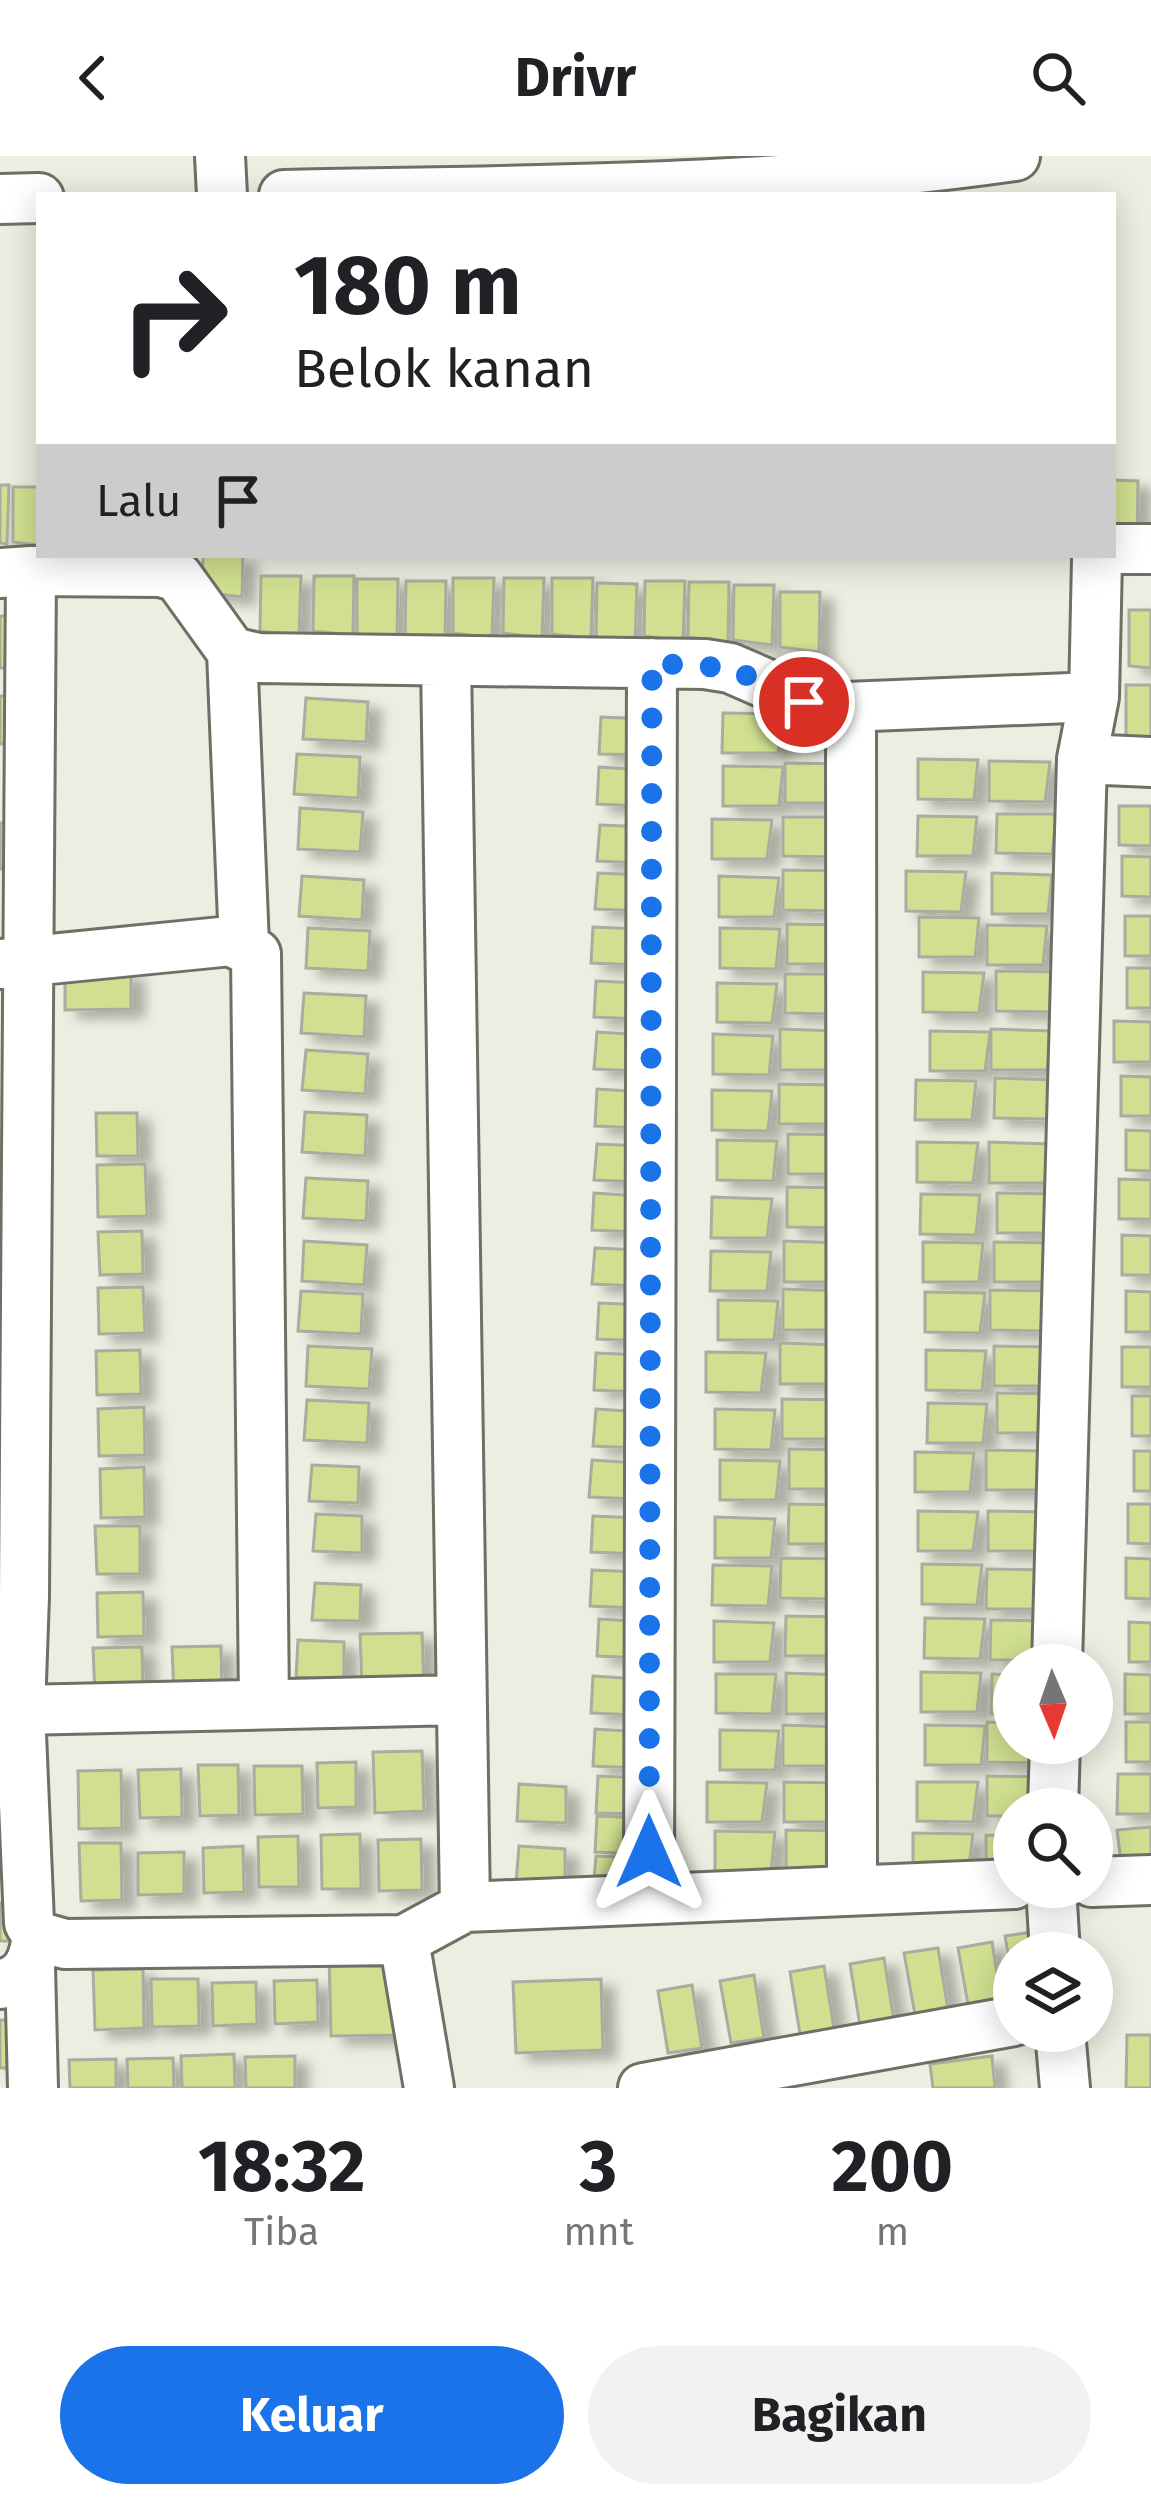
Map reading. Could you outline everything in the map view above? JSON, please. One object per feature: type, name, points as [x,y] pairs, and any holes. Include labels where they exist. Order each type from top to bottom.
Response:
[{"type":"street","points":[[220,156],[222,192]]},
{"type":"street","points":[[447,192],[718,187],[1015,156]]},
{"type":"street","points":[[0,199],[36,198]]},
{"type":"street","points":[[1116,550],[1151,549]]},
{"type":"street","points":[[1058,1644],[1082,759],[1094,698],[1094,574],[1099,558]]},
{"type":"street","points":[[33,2088],[22,1962],[29,1923],[11,1798],[20,1711],[12,1596],[15,572],[161,572],[178,577],[232,652],[244,945]]},
{"type":"street","points":[[232,652],[258,658],[730,668],[822,708],[1094,698]]},
{"type":"street","points":[[446,661],[465,1907]]},
{"type":"street","points":[[649,1899],[652,663]]},
{"type":"street","points":[[851,708],[852,1889]]},
{"type":"street","points":[[1082,759],[1151,761]]},
{"type":"street","points":[[14,964],[230,941],[256,954],[264,1703]]},
{"type":"street","points":[[20,1711],[460,1700]]},
{"type":"street","points":[[1113,1881],[1151,1880]]},
{"type":"street","points":[[22,1962],[65,1944],[404,1940],[465,1907],[993,1885]]},
{"type":"street","points":[[404,1940],[429,2088]]},
{"type":"street","points":[[643,2088],[993,2025]]},
{"type":"street","points":[[1061,2052],[1064,2088]]},
{"type":"building","points":[[1116,480],[1138,481],[1137,540],[1116,538]]},
{"type":"building","points":[[0,485],[9,485],[7,544],[0,543]]},
{"type":"building","points":[[13,487],[36,487],[36,545],[13,542]]},
{"type":"building","points":[[203,558],[243,558],[242,597],[202,592]]},
{"type":"building","points":[[261,576],[301,576],[299,636],[260,631]]},
{"type":"building","points":[[314,576],[354,576],[353,635],[313,631]]},
{"type":"building","points":[[453,578],[494,578],[492,638],[453,633]]},
{"type":"building","points":[[504,578],[544,578],[542,638],[503,633]]},
{"type":"building","points":[[552,578],[593,578],[591,638],[552,634]]},
{"type":"building","points":[[357,579],[398,579],[397,639],[357,635]]},
{"type":"building","points":[[406,581],[446,581],[445,640],[405,636]]},
{"type":"building","points":[[645,581],[685,581],[683,641],[644,636]]},
{"type":"building","points":[[689,582],[729,582],[728,642],[688,637]]},
{"type":"building","points":[[597,583],[637,584],[635,643],[596,639]]},
{"type":"building","points":[[734,585],[774,585],[772,645],[733,640]]},
{"type":"building","points":[[780,592],[820,592],[819,652],[780,647]]},
{"type":"building","points":[[1129,610],[1151,610],[1151,668],[1129,666]]},
{"type":"building","points":[[0,616],[19,616],[18,668],[0,668]]},
{"type":"building","points":[[1126,685],[1151,685],[1151,743],[1126,740]]},
{"type":"building","points":[[0,696],[13,696],[14,744],[0,744]]},
{"type":"building","points":[[306,698],[368,702],[366,742],[303,739]]},
{"type":"building","points":[[723,713],[782,714],[778,753],[722,753]]},
{"type":"building","points":[[601,717],[647,719],[647,755],[599,754]]},
{"type":"building","points":[[297,754],[360,757],[358,798],[294,794]]},
{"type":"building","points":[[918,759],[978,760],[974,800],[918,799]]},
{"type":"building","points":[[989,761],[1050,762],[1045,802],[989,801]]},
{"type":"building","points":[[785,763],[845,764],[840,803],[785,803]]},
{"type":"building","points":[[723,766],[783,767],[779,806],[723,806]]},
{"type":"building","points":[[599,767],[645,770],[646,806],[597,804]]},
{"type":"building","points":[[1119,806],[1151,806],[1151,846],[1119,845]]},
{"type":"building","points":[[300,808],[363,812],[360,852],[298,849]]},
{"type":"building","points":[[997,814],[1057,814],[1052,854],[996,853]]},
{"type":"building","points":[[918,816],[977,817],[973,856],[917,856]]},
{"type":"building","points":[[783,817],[843,817],[838,857],[783,856]]},
{"type":"building","points":[[712,819],[772,820],[767,859],[712,859]]},
{"type":"building","points":[[0,823],[15,823],[15,869],[0,869]]},
{"type":"building","points":[[600,825],[647,827],[646,863],[597,861]]},
{"type":"building","points":[[1122,856],[1151,857],[1151,897],[1122,896]]},
{"type":"building","points":[[783,870],[843,871],[839,911],[783,910]]},
{"type":"building","points":[[906,871],[966,872],[961,912],[906,911]]},
{"type":"building","points":[[598,873],[645,875],[644,911],[595,909]]},
{"type":"building","points":[[992,873],[1052,875],[1048,914],[992,914]]},
{"type":"building","points":[[302,876],[364,880],[362,920],[299,916]]},
{"type":"building","points":[[719,876],[779,878],[774,917],[719,917]]},
{"type":"building","points":[[1125,916],[1151,916],[1151,956],[1125,956]]},
{"type":"building","points":[[919,917],[979,918],[975,957],[919,957]]},
{"type":"building","points":[[787,924],[847,925],[842,964],[787,964]]},
{"type":"building","points":[[987,925],[1047,926],[1043,965],[987,965]]},
{"type":"building","points":[[593,927],[640,929],[640,965],[591,963]]},
{"type":"building","points":[[308,928],[370,931],[368,971],[306,968]]},
{"type":"building","points":[[720,928],[780,929],[776,969],[720,968]]},
{"type":"building","points":[[1127,968],[1151,968],[1151,1008],[1127,1008]]},
{"type":"building","points":[[996,971],[1056,972],[1052,1012],[996,1011]]},
{"type":"building","points":[[65,972],[131,972],[131,1009],[65,1010]]},
{"type":"building","points":[[923,972],[984,973],[979,1013],[923,1012]]},
{"type":"building","points":[[785,974],[845,974],[840,1014],[785,1013]]},
{"type":"building","points":[[596,981],[642,983],[642,1019],[594,1017]]},
{"type":"building","points":[[717,983],[777,984],[772,1023],[717,1022]]},
{"type":"building","points":[[304,993],[366,996],[364,1037],[301,1033]]},
{"type":"building","points":[[1114,1021],[1151,1022],[1151,1062],[1114,1062]]},
{"type":"building","points":[[780,1029],[840,1031],[835,1070],[780,1070]]},
{"type":"building","points":[[991,1029],[1052,1031],[1047,1070],[991,1070]]},
{"type":"building","points":[[930,1031],[990,1032],[985,1071],[930,1071]]},
{"type":"building","points":[[597,1032],[643,1035],[643,1071],[594,1069]]},
{"type":"building","points":[[713,1034],[773,1036],[769,1075],[713,1074]]},
{"type":"building","points":[[306,1050],[368,1054],[365,1094],[302,1090]]},
{"type":"building","points":[[1121,1076],[1151,1077],[1151,1116],[1121,1116]]},
{"type":"building","points":[[995,1078],[1055,1080],[1050,1119],[994,1118]]},
{"type":"building","points":[[916,1080],[976,1081],[972,1120],[915,1120]]},
{"type":"building","points":[[779,1084],[839,1085],[834,1124],[779,1124]]},
{"type":"building","points":[[597,1089],[644,1092],[644,1128],[595,1126]]},
{"type":"building","points":[[712,1090],[772,1091],[768,1131],[712,1130]]},
{"type":"building","points":[[305,1112],[367,1115],[365,1156],[302,1152]]},
{"type":"building","points":[[96,1113],[137,1113],[138,1156],[97,1156]]},
{"type":"building","points":[[1126,1130],[1151,1131],[1151,1171],[1126,1170]]},
{"type":"building","points":[[788,1134],[848,1135],[844,1174],[788,1174]]},
{"type":"building","points":[[717,1140],[777,1141],[773,1181],[717,1180]]},
{"type":"building","points":[[917,1142],[978,1143],[973,1183],[917,1182]]},
{"type":"building","points":[[989,1142],[1050,1144],[1045,1183],[989,1183]]},
{"type":"building","points":[[597,1144],[643,1146],[643,1182],[594,1180]]},
{"type":"building","points":[[145,1164],[147,1216],[98,1217],[97,1165]]},
{"type":"building","points":[[306,1178],[368,1181],[366,1221],[303,1218]]},
{"type":"building","points":[[1119,1179],[1151,1180],[1151,1219],[1119,1219]]},
{"type":"building","points":[[787,1187],[846,1188],[843,1228],[787,1227]]},
{"type":"building","points":[[594,1193],[640,1196],[641,1232],[592,1230]]},
{"type":"building","points":[[997,1193],[1057,1194],[1053,1233],[997,1233]]},
{"type":"building","points":[[921,1194],[980,1195],[976,1235],[920,1234]]},
{"type":"building","points":[[712,1197],[772,1199],[767,1238],[711,1238]]},
{"type":"building","points":[[142,1231],[143,1274],[100,1275],[98,1232]]},
{"type":"building","points":[[1122,1235],[1151,1236],[1151,1275],[1122,1275]]},
{"type":"building","points":[[304,1241],[367,1245],[364,1285],[302,1281]]},
{"type":"building","points":[[784,1241],[845,1243],[840,1282],[784,1282]]},
{"type":"building","points":[[923,1242],[983,1243],[979,1282],[923,1282]]},
{"type":"building","points":[[994,1242],[1055,1243],[1050,1282],[994,1282]]},
{"type":"building","points":[[595,1248],[641,1250],[641,1286],[592,1284]]},
{"type":"building","points":[[711,1251],[771,1252],[767,1291],[710,1291]]},
{"type":"building","points":[[143,1287],[145,1333],[99,1334],[98,1288]]},
{"type":"building","points":[[783,1289],[843,1291],[839,1330],[783,1330]]},
{"type":"building","points":[[990,1290],[1050,1291],[1046,1331],[990,1330]]},
{"type":"building","points":[[301,1291],[363,1294],[361,1334],[298,1331]]},
{"type":"building","points":[[1126,1291],[1151,1292],[1151,1332],[1126,1332]]},
{"type":"building","points":[[925,1292],[985,1293],[980,1333],[925,1332]]},
{"type":"building","points":[[718,1300],[778,1301],[774,1340],[718,1340]]},
{"type":"building","points":[[599,1303],[646,1305],[645,1341],[597,1339]]},
{"type":"building","points":[[780,1343],[841,1345],[836,1384],[780,1384]]},
{"type":"building","points":[[308,1346],[372,1349],[369,1389],[306,1386]]},
{"type":"building","points":[[994,1346],[1054,1347],[1050,1386],[994,1386]]},
{"type":"building","points":[[1122,1347],[1151,1347],[1151,1387],[1122,1387]]},
{"type":"building","points":[[140,1350],[141,1394],[97,1395],[96,1351]]},
{"type":"building","points":[[926,1350],[986,1351],[982,1391],[926,1390]]},
{"type":"building","points":[[706,1352],[766,1353],[761,1393],[706,1392]]},
{"type":"building","points":[[596,1353],[642,1355],[642,1392],[594,1390]]},
{"type":"building","points":[[997,1393],[1058,1394],[1053,1433],[997,1433]]},
{"type":"building","points":[[1132,1396],[1151,1396],[1151,1436],[1132,1436]]},
{"type":"building","points":[[782,1399],[843,1400],[838,1439],[782,1439]]},
{"type":"building","points":[[307,1400],[369,1403],[367,1443],[304,1440]]},
{"type":"building","points":[[928,1403],[987,1404],[983,1443],[927,1443]]},
{"type":"building","points":[[144,1407],[145,1455],[99,1456],[98,1409]]},
{"type":"building","points":[[596,1409],[642,1412],[642,1448],[593,1446]]},
{"type":"building","points":[[715,1409],[775,1410],[771,1450],[715,1449]]},
{"type":"building","points":[[789,1449],[849,1450],[845,1489],[789,1489]]},
{"type":"building","points":[[986,1450],[1046,1451],[1042,1490],[986,1490]]},
{"type":"building","points":[[1134,1451],[1151,1451],[1151,1491],[1134,1491]]},
{"type":"building","points":[[915,1452],[974,1453],[970,1492],[915,1492]]},
{"type":"building","points":[[592,1460],[638,1463],[637,1499],[589,1497]]},
{"type":"building","points":[[720,1460],[780,1461],[776,1500],[720,1500]]},
{"type":"building","points":[[312,1465],[359,1467],[358,1503],[309,1501]]},
{"type":"building","points":[[144,1467],[145,1517],[101,1518],[100,1469]]},
{"type":"building","points":[[789,1504],[848,1505],[844,1544],[788,1544]]},
{"type":"building","points":[[1128,1504],[1151,1504],[1151,1544],[1128,1543]]},
{"type":"building","points":[[918,1511],[978,1512],[973,1551],[918,1551]]},
{"type":"building","points":[[988,1511],[1048,1512],[1044,1551],[988,1551]]},
{"type":"building","points":[[316,1514],[362,1516],[362,1553],[313,1551]]},
{"type":"building","points":[[593,1516],[640,1518],[640,1554],[591,1552]]},
{"type":"building","points":[[715,1517],[775,1519],[771,1558],[715,1558]]},
{"type":"building","points":[[95,1526],[140,1526],[140,1574],[97,1574]]},
{"type":"building","points":[[781,1558],[841,1559],[836,1599],[780,1598]]},
{"type":"building","points":[[1126,1558],[1151,1559],[1151,1599],[1126,1598]]},
{"type":"building","points":[[922,1564],[982,1565],[977,1605],[922,1604]]},
{"type":"building","points":[[713,1565],[772,1566],[768,1606],[712,1605]]},
{"type":"building","points":[[987,1569],[1047,1570],[1042,1609],[986,1609]]},
{"type":"building","points":[[592,1570],[638,1572],[638,1608],[590,1606]]},
{"type":"building","points":[[315,1583],[361,1585],[360,1621],[312,1620]]},
{"type":"building","points":[[143,1592],[144,1636],[98,1637],[97,1593]]},
{"type":"building","points":[[786,1616],[846,1617],[841,1656],[785,1656]]},
{"type":"building","points":[[925,1618],[985,1619],[980,1659],[924,1658]]},
{"type":"building","points":[[599,1619],[645,1622],[645,1658],[597,1656]]},
{"type":"building","points":[[991,1620],[1051,1621],[1048,1644],[993,1644],[990,1660]]},
{"type":"building","points":[[714,1621],[774,1623],[770,1662],[714,1662]]},
{"type":"building","points":[[1129,1622],[1151,1623],[1151,1662],[1129,1662]]},
{"type":"building","points":[[422,1633],[424,1686],[362,1687],[360,1634]]},
{"type":"building","points":[[298,1640],[344,1642],[344,1679],[296,1677]]},
{"type":"building","points":[[221,1646],[222,1698],[174,1698],[172,1647]]},
{"type":"building","points":[[142,1647],[143,1695],[95,1696],[93,1648]]},
{"type":"building","points":[[921,1672],[981,1673],[977,1712],[921,1712]]},
{"type":"building","points":[[786,1673],[846,1675],[842,1714],[786,1714]]},
{"type":"building","points":[[716,1674],[776,1674],[772,1714],[716,1713]]},
{"type":"building","points":[[1125,1674],[1151,1675],[1151,1714],[1125,1714]]},
{"type":"building","points":[[593,1676],[639,1679],[639,1715],[591,1713]]},
{"type":"building","points":[[987,1722],[993,1722],[993,1762],[987,1762]]},
{"type":"building","points":[[1126,1722],[1151,1722],[1151,1762],[1126,1762]]},
{"type":"building","points":[[783,1725],[844,1727],[839,1766],[783,1766]]},
{"type":"building","points":[[925,1725],[985,1726],[981,1765],[925,1765]]},
{"type":"building","points":[[595,1729],[641,1732],[641,1768],[593,1766]]},
{"type":"building","points":[[720,1730],[779,1731],[775,1770],[720,1770]]},
{"type":"building","points":[[422,1751],[424,1811],[375,1813],[373,1752]]},
{"type":"building","points":[[356,1762],[356,1807],[318,1808],[317,1763]]},
{"type":"building","points":[[198,1765],[238,1765],[239,1815],[200,1816]]},
{"type":"building","points":[[254,1766],[302,1766],[303,1814],[255,1815]]},
{"type":"building","points":[[181,1769],[182,1817],[140,1818],[138,1770]]},
{"type":"building","points":[[121,1770],[122,1828],[79,1829],[78,1771]]},
{"type":"building","points":[[1118,1774],[1151,1774],[1151,1814],[1117,1814]]},
{"type":"building","points":[[598,1776],[644,1778],[644,1814],[596,1813]]},
{"type":"building","points":[[987,1776],[1047,1777],[1046,1788],[993,1788],[993,1816],[987,1816]]},
{"type":"building","points":[[707,1782],[767,1783],[762,1822],[707,1822]]},
{"type":"building","points":[[784,1782],[844,1783],[839,1822],[784,1822]]},
{"type":"building","points":[[917,1782],[978,1782],[973,1822],[917,1821]]},
{"type":"building","points":[[519,1784],[566,1787],[566,1823],[517,1821]]},
{"type":"building","points":[[597,1816],[643,1818],[643,1854],[595,1852]]},
{"type":"building","points":[[1151,1827],[1151,1867],[1122,1870],[1117,1830]]},
{"type":"building","points":[[786,1830],[846,1831],[842,1871],[786,1870]]},
{"type":"building","points":[[715,1831],[775,1832],[771,1872],[715,1871]]},
{"type":"building","points":[[913,1833],[973,1834],[968,1874],[913,1873]]},
{"type":"building","points":[[360,1834],[361,1889],[322,1889],[321,1835]]},
{"type":"building","points":[[986,1835],[993,1835],[993,1875],[986,1875]]},
{"type":"building","points":[[298,1836],[299,1887],[259,1887],[258,1837]]},
{"type":"building","points":[[421,1839],[422,1890],[379,1891],[378,1840]]},
{"type":"building","points":[[79,1843],[121,1843],[122,1900],[81,1901]]},
{"type":"building","points":[[243,1846],[244,1892],[204,1893],[203,1848]]},
{"type":"building","points":[[519,1846],[565,1849],[565,1885],[516,1883]]},
{"type":"building","points":[[184,1852],[184,1894],[138,1895],[138,1853]]},
{"type":"building","points":[[596,1856],[643,1858],[642,1894],[593,1892]]},
{"type":"building","points":[[13,1902],[14,1941],[0,1941],[0,1903]]},
{"type":"building","points":[[992,1942],[993,2006],[969,2010],[958,1948]]},
{"type":"building","points":[[938,1948],[948,2010],[915,2015],[904,1953]]},
{"type":"building","points":[[400,1953],[402,2035],[331,2036],[329,1955]]},
{"type":"building","points":[[884,1958],[894,2021],[860,2026],[850,1964]]},
{"type":"building","points":[[824,1966],[834,2029],[800,2034],[790,1972]]},
{"type":"building","points":[[143,1969],[144,2028],[95,2030],[93,1970]]},
{"type":"building","points":[[754,1975],[764,2038],[731,2043],[720,1981]]},
{"type":"building","points":[[151,1979],[198,1979],[199,2026],[152,2027]]},
{"type":"building","points":[[601,1979],[603,2050],[516,2053],[513,1982]]},
{"type":"building","points":[[317,1980],[318,2022],[275,2024],[274,1981]]},
{"type":"building","points":[[256,1982],[257,2024],[213,2026],[212,1983]]},
{"type":"building","points":[[692,1985],[702,2048],[668,2053],[658,1991]]},
{"type":"building","points":[[0,2020],[11,2020],[13,2068],[0,2068]]},
{"type":"building","points":[[1127,2035],[1151,2035],[1151,2088],[1126,2088]]},
{"type":"building","points":[[234,2054],[235,2088],[182,2088],[181,2056]]},
{"type":"building","points":[[295,2056],[295,2088],[246,2088],[245,2057]]},
{"type":"building","points":[[992,2056],[995,2088],[933,2088],[930,2064]]},
{"type":"building","points":[[173,2058],[174,2088],[128,2088],[127,2059]]},
{"type":"building","points":[[116,2059],[116,2088],[70,2088],[69,2060]]},
{"type":"route","points":[[649,1852],[652,663],[730,668],[804,702]]}]
